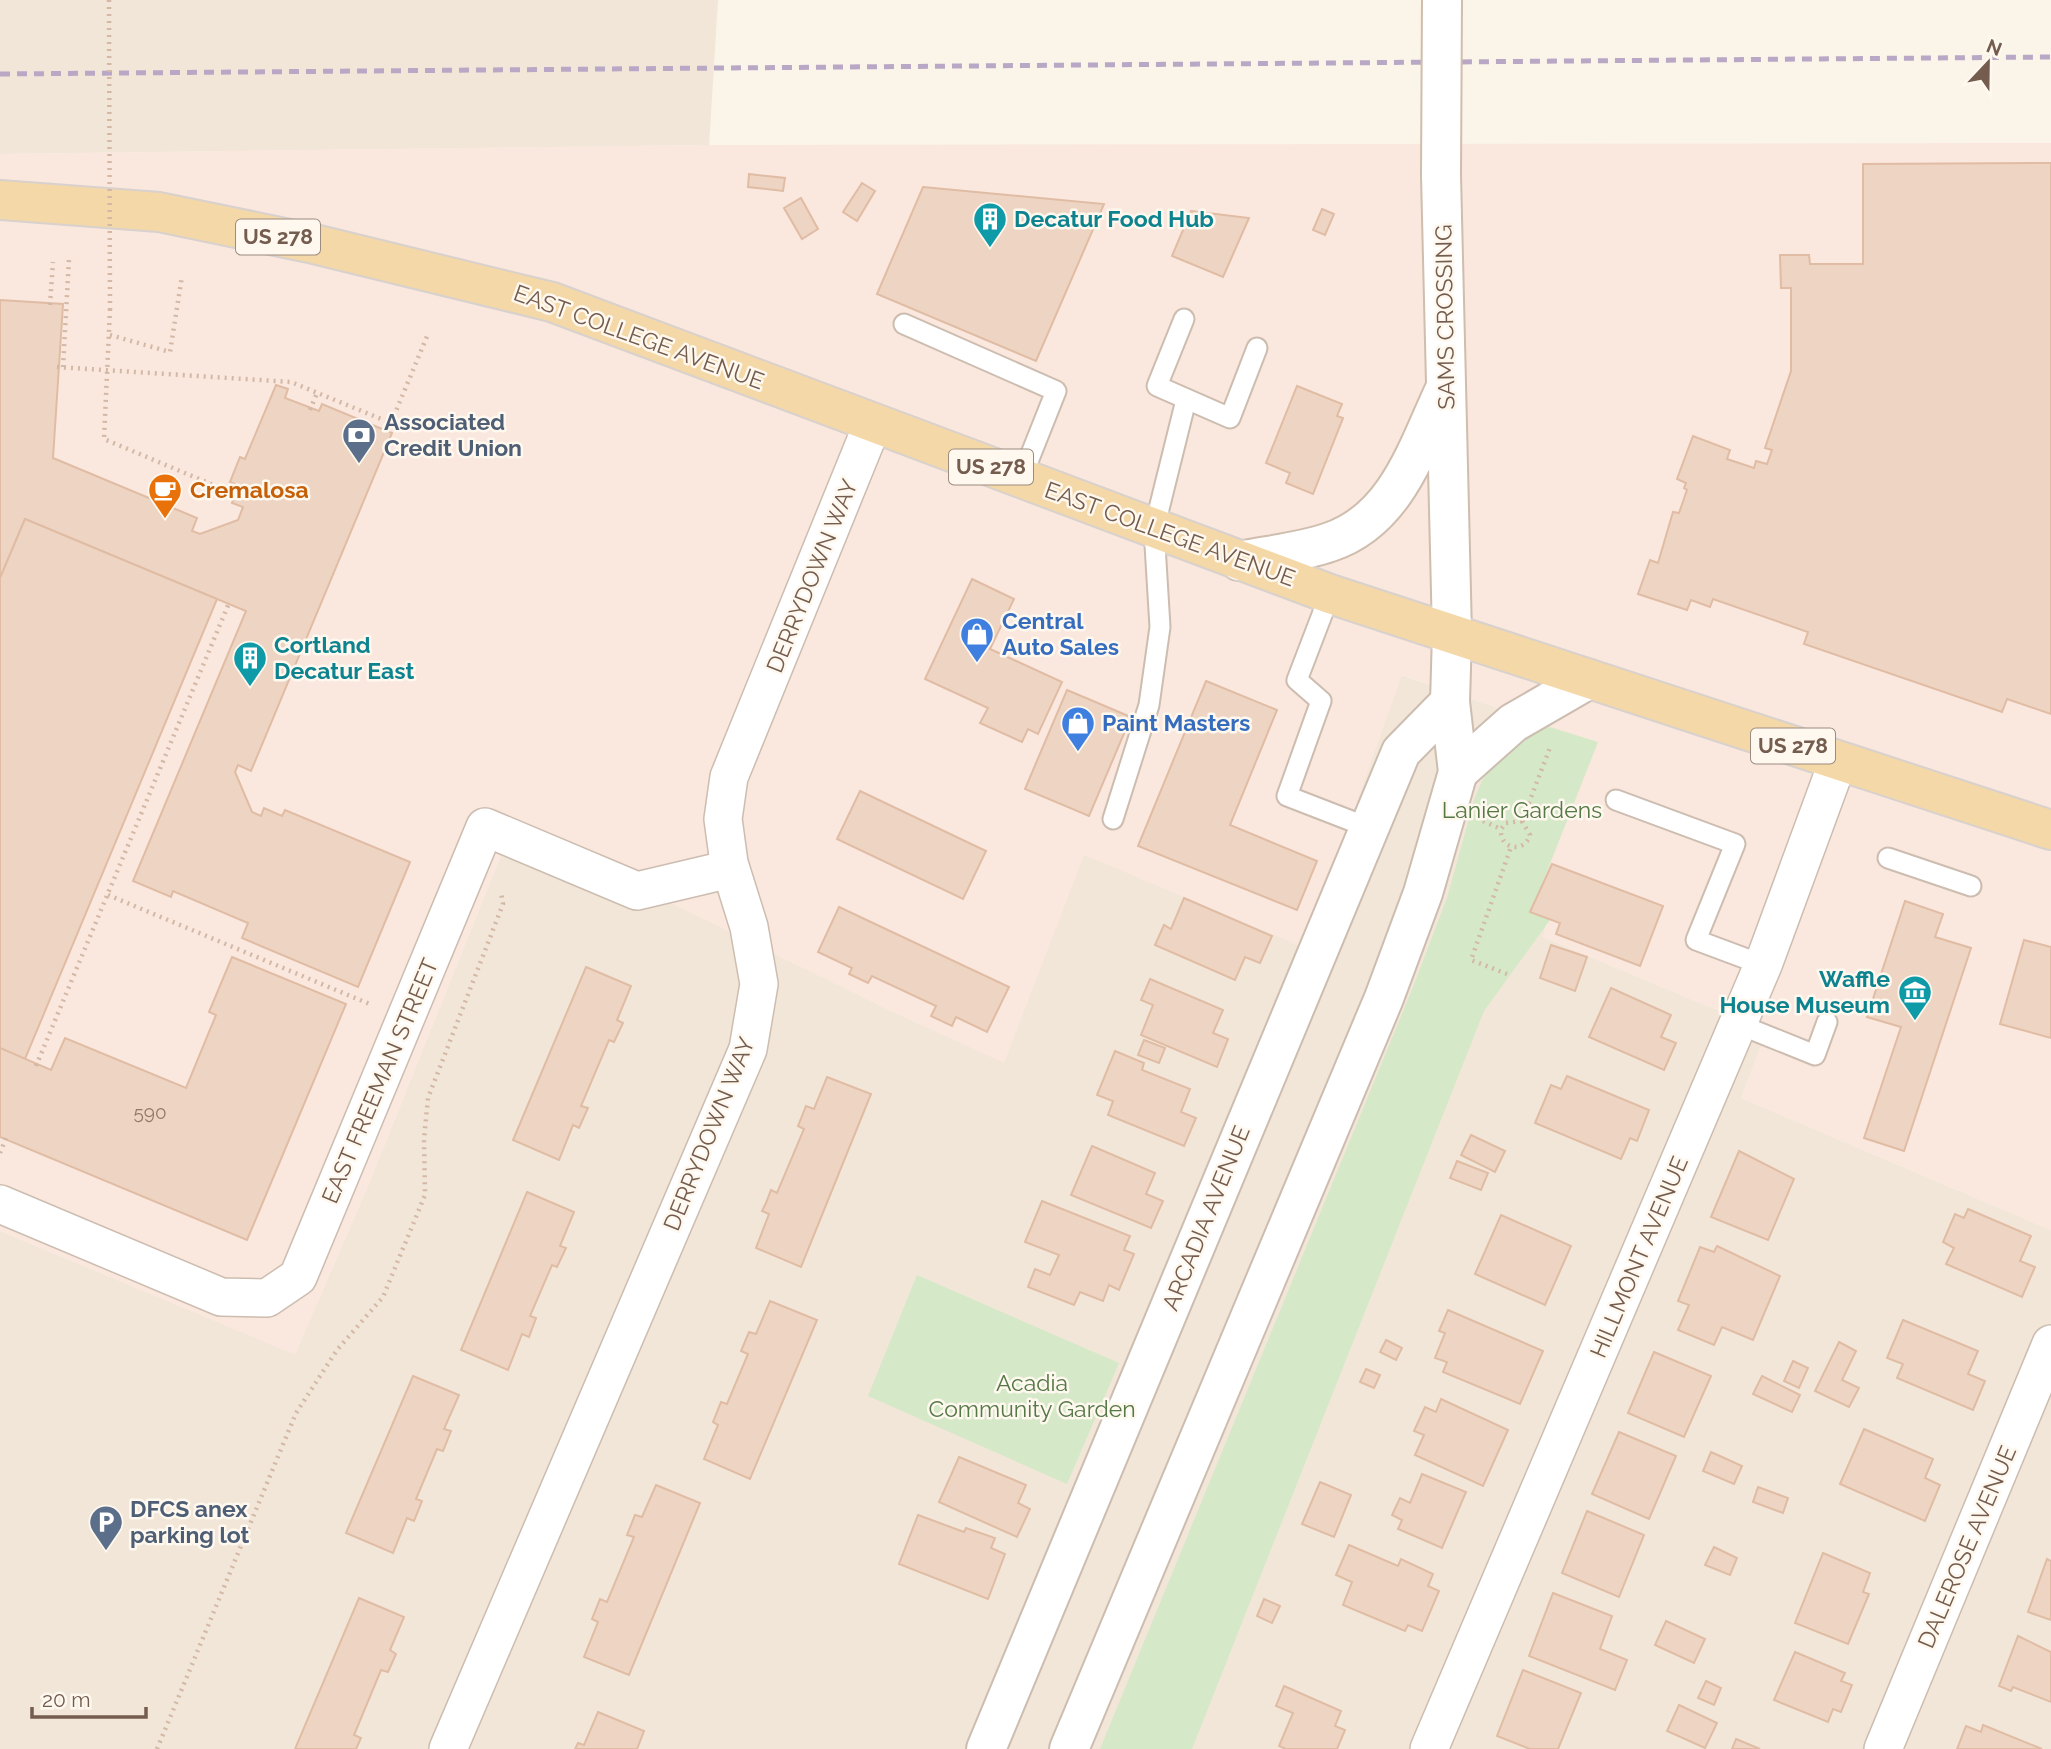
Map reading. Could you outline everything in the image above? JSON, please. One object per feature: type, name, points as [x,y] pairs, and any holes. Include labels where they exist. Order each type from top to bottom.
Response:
[{"type":"main road","name":"EAST COLLEGE AVENUE","points":[[0,200],[159,212],[504,288],[552,302],[1330,594],[2051,830]]},
{"type":"street","name":"SAMS CROSSING","points":[[1442,0],[1441,175],[1452,634]]},
{"type":"street","points":[[1239,561],[1331,542],[1371,520],[1400,485],[1446,386]]},
{"type":"street","name":"DERRYDOWN WAY","points":[[448,1749],[748,1049],[759,984],[749,927],[730,869],[723,819],[729,777],[873,423]]},
{"type":"street","points":[[1069,1749],[1384,998],[1423,893],[1458,772],[1450,702],[1452,634]]},
{"type":"street","points":[[1458,772],[1513,723],[1588,679]]},
{"type":"street","name":"ARCADIA AVENUE","points":[[986,1749],[1367,827],[1401,751],[1450,702]]},
{"type":"street","name":"HILLMONT AVENUE","points":[[1429,1749],[1763,965],[1838,761]]},
{"type":"street","name":"EAST FREEMAN STREET","points":[[0,1204],[221,1297],[267,1297],[298,1277],[485,827],[636,891],[730,869]]},
{"type":"street","name":"DALEROSE AVENUE","points":[[1883,1749],[2051,1344]]},
{"type":"lane","points":[[1184,319],[1157,386],[1230,418],[1257,348]]},
{"type":"lane","points":[[904,324],[1056,391],[1021,479]]},
{"type":"lane","points":[[1113,819],[1149,705],[1160,627],[1154,529],[1186,400]]},
{"type":"lane","points":[[1330,594],[1297,680],[1321,701],[1287,796],[1367,827]]},
{"type":"lane","points":[[1616,800],[1735,844],[1696,940],[1763,965]]},
{"type":"lane","points":[[1888,858],[1971,886]]},
{"type":"lane","points":[[1738,1024],[1815,1055],[1827,1022]]},
{"type":"path","points":[[109,0],[110,335],[104,439],[237,495]]},
{"type":"path","points":[[69,259],[60,367],[291,382],[391,423],[428,334]]},
{"type":"path","points":[[50,305],[53,262]]},
{"type":"path","points":[[110,335],[170,352],[182,276]]},
{"type":"path","points":[[310,410],[317,393]]},
{"type":"path","points":[[36,1066],[229,603]]},
{"type":"path","points":[[1522,821],[1556,732]]},
{"type":"path","points":[[1478,820],[1501,829]]},
{"type":"path","points":[[1501,829],[1506,823],[1522,821]]},
{"type":"path","points":[[1501,829],[1505,843],[1511,848],[1521,847],[1527,843],[1530,835],[1522,821]]},
{"type":"path","points":[[1507,974],[1471,960],[1511,848]]},
{"type":"path","points":[[157,1749],[296,1413],[338,1350],[383,1297],[425,1195],[424,1139],[428,1098],[503,904],[500,890]]},
{"type":"path","points":[[108,895],[406,1019]]},
{"type":"path","points":[[0,1153],[6,1138]]},
{"type":"shaded area","points":[[0,0],[718,0],[709,145],[0,154]]},
{"type":"shaded area","points":[[2051,143],[2051,1230],[1741,1098],[1769,1026],[1707,1006],[1543,937],[1549,920],[1530,912],[1598,742],[1402,675],[1305,948],[1084,855],[1004,1063],[889,1010],[513,826],[368,1186],[295,1355],[0,1231],[0,154],[709,145]]},
{"type":"shaded area","points":[[1401,675],[1598,742],[1543,937],[1707,1006],[1769,1026],[1741,1098],[2051,1230],[2051,1749],[0,1749],[0,1231],[295,1354],[368,1186],[513,825],[889,1010],[1004,1062],[1084,854],[1305,947]]},
{"type":"green space","name":"Lanier Gardens","points":[[1549,727],[1598,742],[1531,912],[1550,920],[1484,1011],[1192,1749],[1100,1749],[1413,987],[1447,898],[1475,797],[1488,768],[1526,734]]},
{"type":"green space","name":"Acadia Community Garden","points":[[917,1275],[1119,1363],[1067,1484],[868,1396]]},
{"type":"building","points":[[2051,163],[2051,714],[2007,699],[2002,712],[1804,644],[1808,632],[1713,599],[1710,607],[1691,600],[1687,610],[1638,594],[1650,560],[1658,563],[1673,512],[1679,513],[1687,490],[1684,488],[1686,483],[1677,479],[1693,436],[1730,450],[1727,459],[1754,468],[1756,461],[1767,464],[1772,450],[1765,448],[1791,371],[1791,288],[1781,288],[1780,255],[1809,255],[1810,264],[1863,264],[1863,164]]},
{"type":"building","points":[[749,174],[785,178],[783,191],[748,187]]},
{"type":"building","points":[[862,183],[875,191],[857,221],[843,212]]},
{"type":"building","name":"Decatur Food Hub","points":[[923,187],[1104,204],[1036,361],[877,294]]},
{"type":"building","points":[[801,198],[818,229],[802,239],[784,208]]},
{"type":"building","points":[[1322,209],[1334,214],[1325,235],[1313,230]]},
{"type":"building","points":[[1191,211],[1249,218],[1223,277],[1172,256]]},
{"type":"building","name":"Cortland Decatur East","points":[[0,300],[63,304],[53,458],[197,518],[192,531],[200,534],[238,520],[243,507],[232,503],[239,486],[230,482],[240,457],[245,459],[276,385],[288,389],[285,398],[319,411],[322,404],[392,433],[251,771],[238,765],[235,772],[252,812],[261,816],[264,808],[282,816],[285,810],[410,862],[358,987],[242,938],[248,923],[173,891],[171,897],[133,881],[246,611],[25,519],[0,578]]},
{"type":"building","points":[[1297,386],[1342,404],[1337,416],[1343,418],[1313,494],[1286,483],[1290,473],[1266,463]]},
{"type":"building","points":[[25,519],[217,599],[25,1059],[0,1048],[0,578]]},
{"type":"building","name":"Central Auto Sales","points":[[972,579],[1014,599],[990,649],[1062,682],[1038,734],[1028,729],[1022,742],[980,723],[988,708],[925,679]]},
{"type":"building","points":[[1206,681],[1277,710],[1230,825],[1317,861],[1297,910],[1138,846]]},
{"type":"building","name":"Paint Masters","points":[[1067,690],[1131,717],[1089,816],[1025,789]]},
{"type":"building","points":[[860,791],[986,851],[963,899],[837,839]]},
{"type":"building","points":[[1552,864],[1663,906],[1640,966],[1556,934],[1560,923],[1530,912]]},
{"type":"building","points":[[1184,898],[1272,936],[1260,963],[1245,957],[1235,980],[1155,945],[1164,925],[1171,929]]},
{"type":"building","name":"Waffle House Museum","points":[[1905,901],[1943,914],[1935,937],[1971,948],[1904,1151],[1864,1138],[1901,1027],[1867,1017]]},
{"type":"building","points":[[839,907],[1009,987],[987,1032],[956,1017],[952,1026],[931,1016],[936,1006],[872,976],[868,983],[849,974],[852,968],[818,952]]},
{"type":"building","points":[[2024,940],[2051,947],[2051,1038],[2000,1024]]},
{"type":"building","points":[[1551,945],[1587,957],[1575,991],[1540,978]]},
{"type":"building","points":[[232,957],[346,1004],[247,1240],[0,1137],[0,1048],[51,1070],[65,1038],[186,1088],[216,1015],[209,1012]]},
{"type":"building","points":[[586,967],[631,986],[617,1020],[623,1023],[614,1042],[609,1040],[581,1106],[588,1108],[579,1128],[573,1125],[559,1160],[513,1140]]},
{"type":"building","points":[[1150,979],[1223,1010],[1213,1033],[1228,1039],[1217,1067],[1141,1035],[1153,1005],[1141,1000]]},
{"type":"building","points":[[1611,988],[1671,1015],[1661,1037],[1676,1043],[1664,1070],[1589,1037]]},
{"type":"building","points":[[1144,1040],[1165,1048],[1159,1063],[1138,1055]]},
{"type":"building","points":[[1115,1051],[1144,1063],[1142,1070],[1190,1089],[1181,1112],[1196,1118],[1184,1146],[1108,1115],[1113,1101],[1097,1095]]},
{"type":"building","points":[[1567,1076],[1649,1110],[1637,1141],[1630,1138],[1621,1159],[1535,1123],[1551,1085],[1561,1089]]},
{"type":"building","points":[[827,1077],[871,1094],[801,1267],[756,1248],[769,1214],[762,1211],[771,1190],[777,1193],[804,1129],[798,1126],[806,1106],[814,1109]]},
{"type":"building","points":[[1471,1135],[1505,1151],[1495,1172],[1461,1155]]},
{"type":"building","points":[[1092,1146],[1155,1173],[1146,1194],[1163,1201],[1151,1228],[1071,1195]]},
{"type":"building","points":[[1739,1151],[1794,1179],[1768,1240],[1711,1217]]},
{"type":"building","points":[[1457,1161],[1488,1173],[1481,1190],[1450,1178]]},
{"type":"building","points":[[527,1192],[574,1212],[560,1246],[566,1248],[557,1267],[552,1265],[530,1316],[536,1318],[529,1337],[522,1334],[508,1370],[461,1350]]},
{"type":"building","points":[[1042,1201],[1130,1236],[1124,1250],[1134,1254],[1119,1290],[1109,1285],[1103,1301],[1080,1292],[1074,1305],[1028,1287],[1035,1269],[1050,1275],[1059,1255],[1025,1242]]},
{"type":"building","points":[[1968,1209],[2031,1236],[2020,1261],[2035,1267],[2022,1297],[1946,1264],[1954,1248],[1943,1242],[1955,1214],[1964,1218]]},
{"type":"building","points":[[1501,1215],[1571,1246],[1545,1305],[1475,1274]]},
{"type":"building","points":[[1717,1246],[1780,1276],[1753,1340],[1722,1327],[1714,1345],[1678,1330],[1689,1305],[1678,1301],[1700,1247],[1714,1252]]},
{"type":"building","points":[[770,1301],[817,1320],[750,1479],[704,1459],[718,1425],[713,1422],[721,1402],[727,1404],[748,1354],[741,1351],[749,1332],[756,1334]]},
{"type":"building","points":[[1448,1310],[1543,1351],[1520,1404],[1443,1372],[1447,1362],[1435,1358],[1445,1333],[1439,1331]]},
{"type":"building","points":[[1903,1320],[1978,1351],[1968,1374],[1985,1381],[1973,1410],[1897,1378],[1903,1364],[1887,1358]]},
{"type":"building","points":[[1386,1340],[1402,1348],[1396,1360],[1380,1352]]},
{"type":"building","points":[[1839,1342],[1856,1351],[1842,1380],[1859,1388],[1849,1407],[1815,1391]]},
{"type":"building","points":[[1654,1352],[1711,1376],[1684,1437],[1628,1413]]},
{"type":"building","points":[[1793,1361],[1808,1368],[1799,1388],[1784,1381]]},
{"type":"building","points":[[1366,1369],[1380,1375],[1374,1388],[1360,1382]]},
{"type":"building","points":[[413,1376],[459,1395],[444,1429],[451,1431],[443,1451],[437,1449],[416,1499],[422,1501],[414,1521],[407,1518],[393,1553],[346,1533]]},
{"type":"building","points":[[1762,1376],[1800,1395],[1792,1412],[1753,1394]]},
{"type":"building","points":[[1441,1399],[1508,1430],[1483,1486],[1415,1455],[1424,1435],[1414,1431],[1425,1407],[1436,1412]]},
{"type":"building","points":[[1864,1429],[1933,1459],[1925,1478],[1940,1485],[1925,1521],[1840,1484]]},
{"type":"building","points":[[1619,1432],[1676,1456],[1649,1519],[1592,1494]]},
{"type":"building","points":[[1711,1452],[1742,1466],[1734,1484],[1703,1471]]},
{"type":"building","points":[[959,1457],[1026,1485],[1018,1503],[1030,1509],[1017,1537],[939,1502]]},
{"type":"building","points":[[1422,1474],[1466,1492],[1442,1548],[1398,1529],[1402,1520],[1392,1515],[1400,1498],[1410,1503]]},
{"type":"building","points":[[1320,1482],[1351,1495],[1334,1537],[1302,1524]]},
{"type":"building","points":[[656,1485],[700,1503],[629,1675],[584,1657],[598,1622],[592,1619],[600,1599],[607,1602],[634,1537],[627,1535],[635,1515],[642,1517]]},
{"type":"building","points":[[1758,1487],[1788,1498],[1783,1513],[1753,1502]]},
{"type":"building","points":[[1587,1511],[1644,1535],[1619,1597],[1562,1573]]},
{"type":"building","points":[[918,1515],[964,1532],[966,1528],[995,1538],[991,1548],[1005,1554],[988,1599],[899,1564]]},
{"type":"building","points":[[1349,1545],[1398,1566],[1401,1559],[1433,1574],[1428,1586],[1439,1591],[1422,1631],[1408,1625],[1405,1631],[1343,1605],[1352,1582],[1336,1575]]},
{"type":"building","points":[[1714,1547],[1737,1558],[1730,1575],[1705,1565]]},
{"type":"building","points":[[1823,1553],[1870,1573],[1863,1592],[1869,1594],[1848,1644],[1795,1623]]},
{"type":"building","points":[[2047,1559],[2051,1561],[2051,1620],[2028,1612]]},
{"type":"building","points":[[1553,1593],[1612,1616],[1600,1649],[1627,1660],[1615,1690],[1529,1656]]},
{"type":"building","points":[[359,1598],[404,1617],[390,1650],[396,1654],[388,1672],[381,1670],[354,1735],[361,1738],[356,1749],[295,1749]]},
{"type":"building","points":[[1264,1599],[1280,1606],[1272,1623],[1257,1616]]},
{"type":"building","points":[[1666,1621],[1705,1639],[1694,1663],[1655,1645]]},
{"type":"building","points":[[2018,1636],[2051,1652],[2051,1702],[2013,1687],[2011,1691],[1999,1686]]},
{"type":"building","points":[[1795,1652],[1845,1673],[1841,1681],[1852,1685],[1841,1712],[1833,1709],[1828,1722],[1774,1700]]},
{"type":"building","points":[[1523,1670],[1581,1693],[1558,1749],[1530,1749],[1497,1736]]},
{"type":"building","points":[[1706,1681],[1721,1688],[1714,1705],[1698,1698]]},
{"type":"building","points":[[1284,1686],[1341,1711],[1335,1726],[1345,1730],[1337,1749],[1286,1749],[1279,1746],[1293,1713],[1276,1706]]},
{"type":"building","points":[[1679,1705],[1717,1723],[1705,1748],[1667,1731]]},
{"type":"building","points":[[598,1712],[644,1731],[637,1749],[575,1749],[578,1743],[584,1745]]},
{"type":"building","points":[[1983,1725],[2042,1749],[1957,1749],[1966,1726],[1981,1732]]},
{"type":"building","points":[[1736,1739],[1760,1749],[1732,1749]]},
{"type":"railway","points":[[0,74],[2051,57]]},
{"type":"place","name":"Decatur Food Hub","points":[[990,249]]},
{"type":"place","name":"Associated Credit Union","points":[[359,465]]},
{"type":"place","name":"Cremalosa","points":[[165,520]]},
{"type":"place","name":"Central Auto Sales","points":[[977,664]]},
{"type":"place","name":"Cortland Decatur East","points":[[250,688]]},
{"type":"place","name":"Paint Masters","points":[[1078,753]]},
{"type":"place","name":"Waffle House Museum","points":[[1915,1022]]},
{"type":"place","name":"DFCS anex parking lot","points":[[106,1552]]}]
